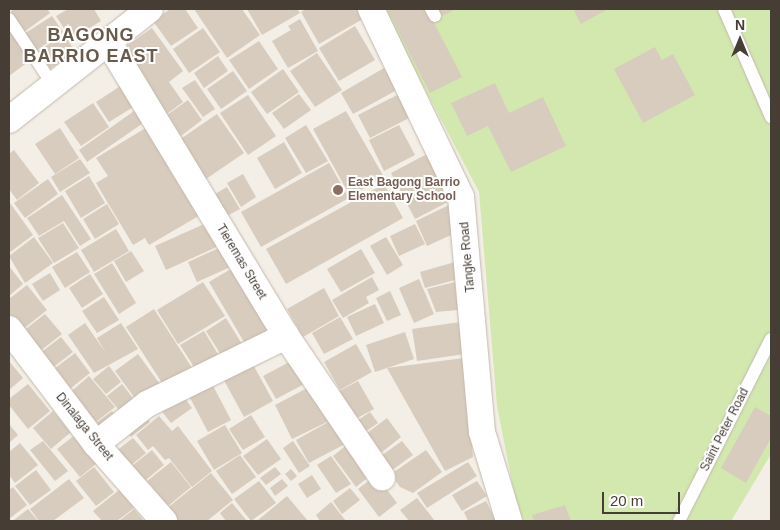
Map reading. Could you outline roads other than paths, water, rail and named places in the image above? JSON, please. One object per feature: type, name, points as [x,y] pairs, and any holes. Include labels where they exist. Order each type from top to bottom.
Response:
[{"type":"street","name":"Tangke Road","points":[[371,9],[461,198],[482,432],[509,521]]},
{"type":"street","points":[[9,120],[108,42],[139,12]]},
{"type":"street","name":"Tieremas Street","points":[[108,42],[286,336],[382,477]]},
{"type":"street","name":"Dinalaga Street","points":[[9,329],[96,444],[164,521]]},
{"type":"street","points":[[96,444],[147,404],[286,336]]},
{"type":"lane","points":[[724,9],[771,117]]},
{"type":"lane","points":[[9,19],[53,85]]},
{"type":"lane","name":"Saint Peter Road","points":[[679,521],[771,339]]},
{"type":"place","name":"East Bagong Barrio Elementary School","points":[[338,190]]},
{"type":"district","name":"BAGONG BARRIO EAST","points":[[91,46]]}]
